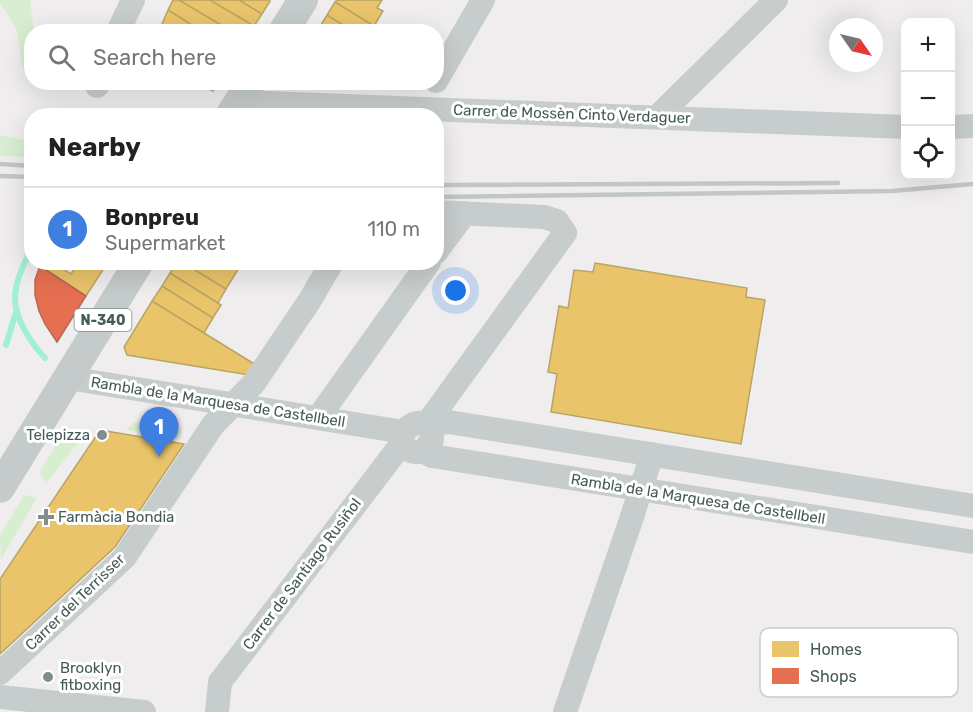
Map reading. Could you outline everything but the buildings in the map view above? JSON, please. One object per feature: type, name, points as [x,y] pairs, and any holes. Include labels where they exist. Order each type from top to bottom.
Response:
[{"type":"main road","points":[[288,24],[303,0]]},
{"type":"main road","name":"N-340","points":[[0,488],[134,270]]},
{"type":"street","points":[[122,24],[133,0]]},
{"type":"street","points":[[444,68],[483,0]]},
{"type":"street","points":[[657,117],[776,0]]},
{"type":"street","points":[[421,108],[431,90]]},
{"type":"street","name":"Carrer de Mossèn Cinto Verdaguer","points":[[240,100],[421,108]]},
{"type":"street","name":"Carrer de Mossèn Cinto Verdaguer","points":[[444,109],[901,127]]},
{"type":"street","points":[[955,127],[973,126]]},
{"type":"street","points":[[444,212],[465,213]]},
{"type":"street","points":[[444,241],[465,213]]},
{"type":"street","name":"Carrer de Santiago Rusiñol","points":[[218,712],[220,682],[417,436],[565,233],[557,221],[544,217],[465,213]]},
{"type":"street","name":"Carrer del Terrisser","points":[[0,673],[124,558],[213,425],[254,383],[327,270]]},
{"type":"street","points":[[318,418],[423,270]]},
{"type":"street","name":"Rambla de la Marquesa de Castellbell","points":[[68,378],[417,436],[439,423],[449,422],[973,506]]},
{"type":"street","name":"Rambla de la Marquesa de Castellbell","points":[[417,436],[432,456],[973,543]]},
{"type":"street","points":[[565,712],[652,454]]},
{"type":"street","points":[[0,697],[144,712]]},
{"type":"green space","points":[[0,0],[30,0],[33,24],[24,24],[24,71],[18,37],[16,29],[0,4]]},
{"type":"green space","points":[[0,135],[24,140],[24,157],[0,156]]},
{"type":"green space","points":[[134,422],[182,429],[180,438],[126,430]]},
{"type":"green space","points":[[64,430],[84,435],[47,482],[39,474]]},
{"type":"green space","points":[[24,495],[37,498],[1,559],[0,535]]},
{"type":"waterway","points":[[24,264],[15,296],[17,313],[24,330],[45,358]]},
{"type":"waterway","points":[[6,345],[17,309]]},
{"type":"railway","points":[[0,164],[24,166]]},
{"type":"railway","points":[[0,176],[24,177]]},
{"type":"railway","points":[[444,185],[838,183]]},
{"type":"railway","points":[[444,197],[892,191],[973,184]]},
{"type":"place","name":"Telepizza","points":[[102,435]]},
{"type":"place","name":"Bonpreu","points":[[159,457]]},
{"type":"place","name":"Farmàcia Bondia","points":[[46,517]]},
{"type":"place","name":"Brooklyn fitboxing","points":[[48,677]]}]
